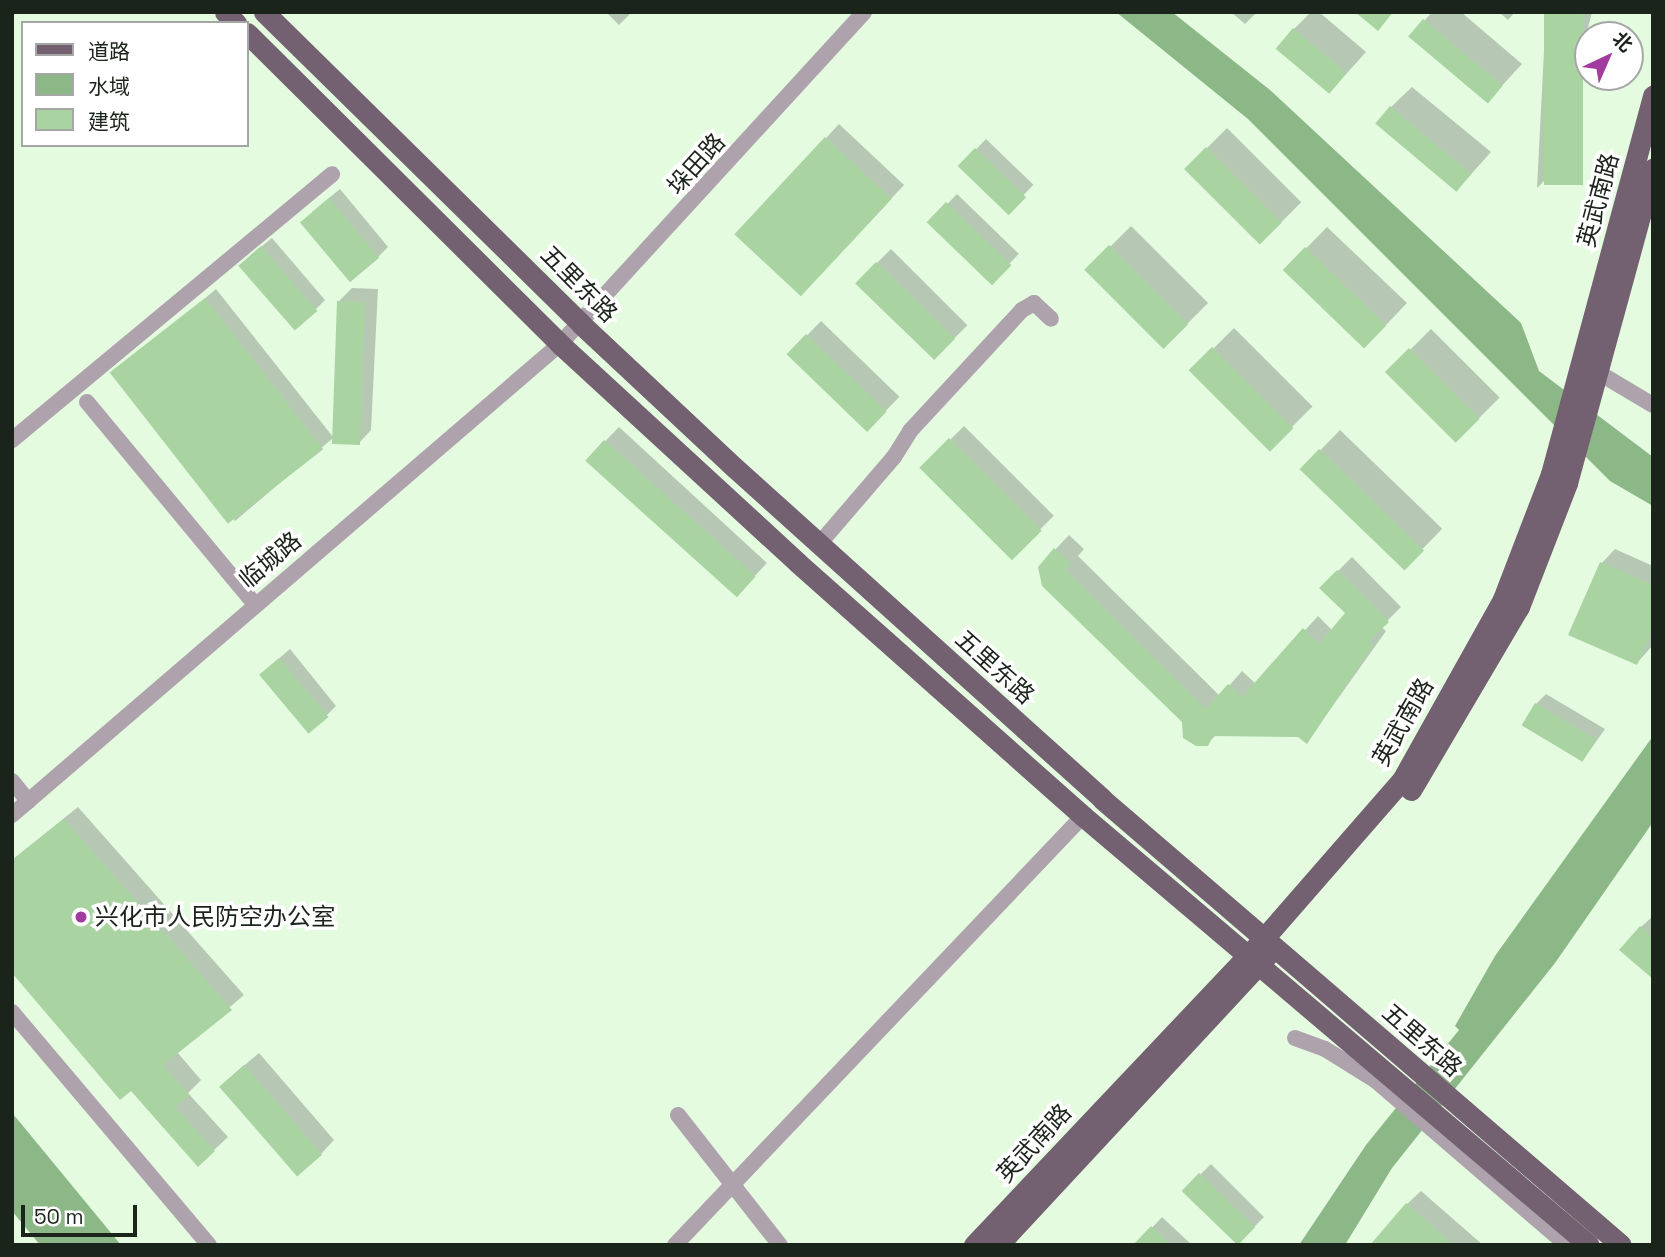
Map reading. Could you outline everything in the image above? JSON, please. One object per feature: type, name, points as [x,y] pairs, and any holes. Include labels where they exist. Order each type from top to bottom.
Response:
[{"type":"main road","name":"五里东路","points":[[264,12],[359,102],[581,324],[1102,799],[1270,941],[1450,1122],[1590,1245]]},
{"type":"main road","name":"五里东路","points":[[248,34],[340,120],[560,344],[1083,816],[1254,958],[1379,1051]]},
{"type":"main road","name":"英武南路","points":[[1591,367],[1653,96]]},
{"type":"main road","name":"英武南路","points":[[974,1245],[1254,958],[1414,787],[1519,607],[1653,169]]},
{"type":"main road","name":"英武南路","points":[[998,1245],[1254,958]]},
{"type":"main road","name":"五里东路","points":[[1450,1122],[1621,1245]]},
{"type":"street","name":"垛田路","points":[[560,344],[864,12]]},
{"type":"street","points":[[12,440],[332,174]]},
{"type":"street","points":[[820,543],[894,457],[910,431],[1022,310],[1034,303],[1051,319]]},
{"type":"street","name":"临城路","points":[[12,815],[254,603],[560,344]]},
{"type":"street","points":[[1591,367],[1653,405]]},
{"type":"street","points":[[88,402],[254,603]]},
{"type":"street","points":[[12,781],[28,801]]},
{"type":"street","points":[[675,1245],[729,1184],[1083,816]]},
{"type":"street","points":[[12,1012],[209,1245]]},
{"type":"street","points":[[1295,1038],[1325,1049],[1450,1122],[1567,1245]]},
{"type":"street","points":[[678,1115],[729,1184],[780,1245]]},
{"type":"water","points":[[1116,12],[1172,12],[1270,90],[1521,323],[1539,371],[1653,457],[1653,506],[1610,481],[1248,119]]},
{"type":"water","points":[[1653,736],[1653,822],[1555,963],[1392,1168],[1345,1245],[1299,1245],[1366,1145],[1459,1030],[1455,1026],[1495,956]]},
{"type":"water","points":[[12,1113],[121,1245],[40,1245],[12,1211]]},
{"type":"building","points":[[1355,12],[1393,12],[1378,31]]},
{"type":"building","points":[[1544,12],[1583,12],[1583,21],[1574,21],[1574,91],[1583,91],[1583,185],[1544,185]]},
{"type":"building","points":[[1423,19],[1503,86],[1488,103],[1408,37]]},
{"type":"building","points":[[1293,28],[1347,73],[1329,94],[1276,49]]},
{"type":"building","points":[[1390,106],[1471,174],[1456,192],[1375,124]]},
{"type":"building","points":[[825,137],[892,199],[801,296],[734,234]]},
{"type":"building","points":[[1206,147],[1282,223],[1260,245],[1184,169]]},
{"type":"building","points":[[975,148],[1026,197],[1009,215],[958,166]]},
{"type":"building","points":[[329,198],[379,258],[350,282],[300,222]]},
{"type":"building","points":[[946,202],[1011,265],[992,285],[927,222]]},
{"type":"building","points":[[1109,245],[1188,324],[1163,349],[1084,270]]},
{"type":"building","points":[[261,246],[317,311],[295,331],[238,266]]},
{"type":"building","points":[[1305,247],[1386,325],[1364,349],[1283,270]]},
{"type":"building","points":[[876,262],[955,338],[934,360],[855,284]]},
{"type":"building","points":[[205,298],[323,449],[228,524],[110,372]]},
{"type":"building","points":[[337,301],[365,302],[360,445],[332,444]]},
{"type":"building","points":[[806,334],[887,412],[867,432],[787,354]]},
{"type":"building","points":[[1212,347],[1293,428],[1270,452],[1189,370]]},
{"type":"building","points":[[1409,348],[1480,419],[1456,443],[1385,372]]},
{"type":"building","points":[[949,438],[1042,531],[1012,560],[919,468]]},
{"type":"building","points":[[604,440],[756,577],[737,597],[585,461]]},
{"type":"building","points":[[1319,449],[1424,550],[1405,571],[1300,469]]},
{"type":"building","points":[[1054,548],[1071,564],[1066,571],[1206,709],[1228,684],[1242,697],[1303,628],[1319,644],[1345,613],[1319,588],[1337,570],[1389,622],[1369,641],[1373,645],[1307,744],[1298,737],[1213,736],[1208,746],[1196,746],[1183,738],[1182,722],[1042,586],[1038,567]]},
{"type":"building","points":[[1600,562],[1653,585],[1653,630],[1637,665],[1568,635]]},
{"type":"building","points":[[279,658],[328,717],[309,734],[259,675]]},
{"type":"building","points":[[1535,703],[1596,740],[1582,762],[1522,725]]},
{"type":"building","name":"兴化市人民防空办公室","points":[[64,819],[232,1010],[163,1065],[189,1095],[175,1107],[215,1151],[198,1167],[131,1091],[120,1100],[12,973],[12,860]]},
{"type":"building","points":[[1640,926],[1653,937],[1653,979],[1619,950]]},
{"type":"building","points":[[244,1065],[322,1155],[297,1176],[219,1087]]},
{"type":"building","points":[[1199,1173],[1255,1227],[1238,1245],[1182,1191]]},
{"type":"building","points":[[1406,1203],[1454,1245],[1370,1245]]},
{"type":"building","points":[[1151,1226],[1171,1245],[1133,1245]]},
{"type":"place","name":"兴化市人民防空办公室","points":[[81,917]]}]
